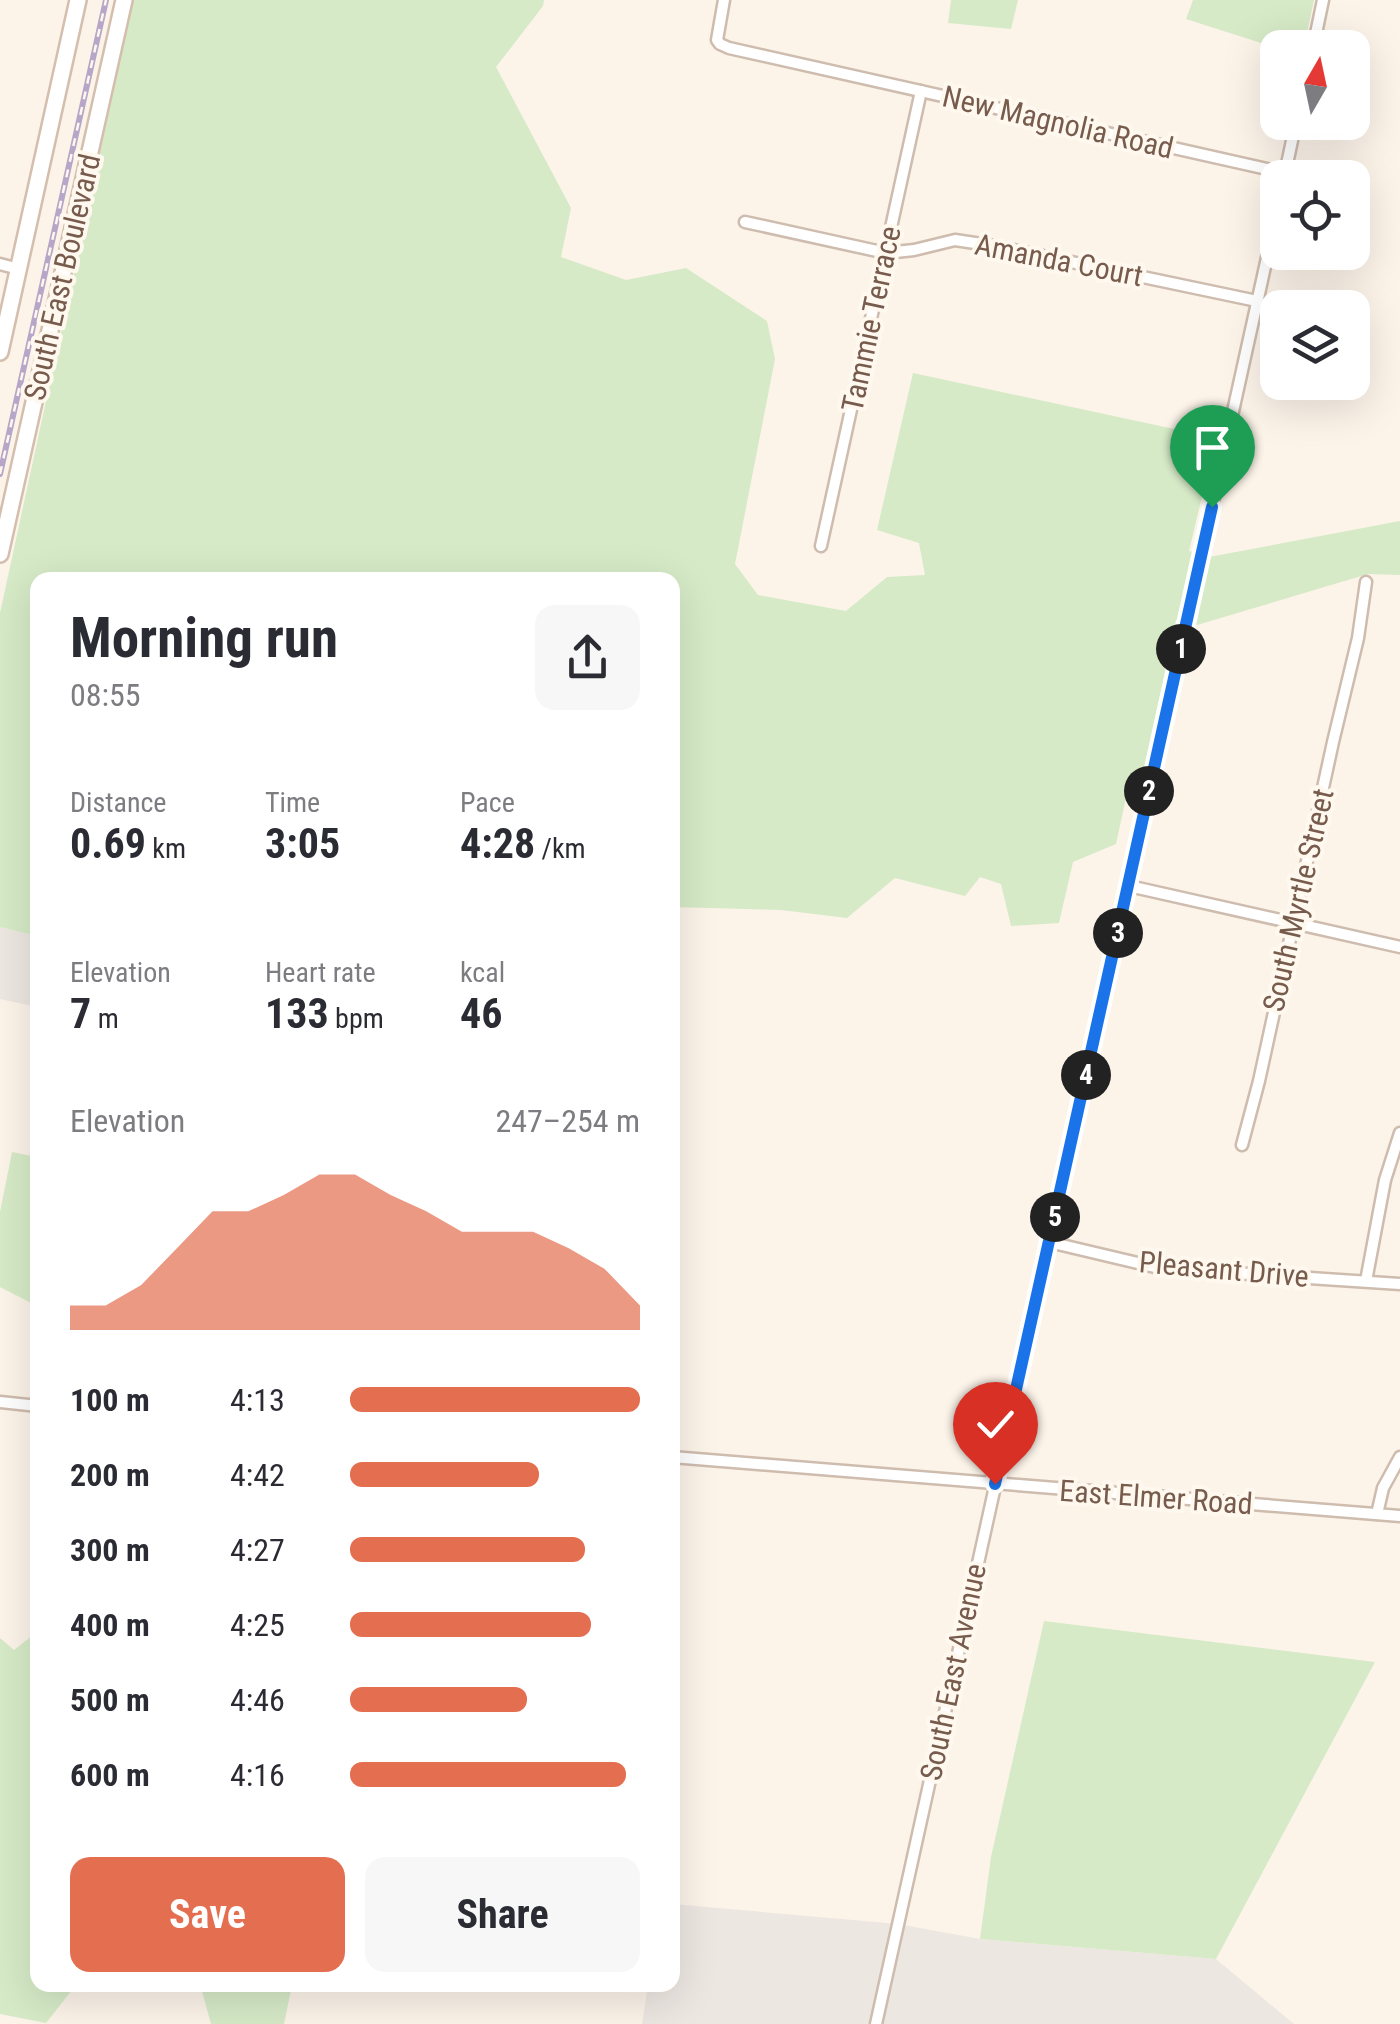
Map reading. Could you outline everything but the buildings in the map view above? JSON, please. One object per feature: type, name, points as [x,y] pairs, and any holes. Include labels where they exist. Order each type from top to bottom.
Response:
[{"type":"main road","points":[[0,352],[78,0]]},
{"type":"main road","name":"South East Boulevard","points":[[0,554],[124,0]]},
{"type":"street","name":"New Magnolia Road","points":[[724,0],[717,40],[729,48],[1260,170]]},
{"type":"street","points":[[1317,30],[1323,0]]},
{"type":"street","name":"Tammie Terrace","points":[[821,546],[921,91]]},
{"type":"street","name":"Amanda Court","points":[[745,222],[886,254],[955,240],[1257,300]]},
{"type":"street","points":[[0,264],[19,269]]},
{"type":"street","name":"South East Avenue","points":[[876,2024],[1264,270]]},
{"type":"street","name":"South Myrtle Street","points":[[1242,1145],[1354,655],[1366,582]]},
{"type":"street","points":[[1129,886],[1400,946]]},
{"type":"street","points":[[1366,1282],[1385,1180],[1400,1133]]},
{"type":"street","name":"Pleasant Drive","points":[[1049,1242],[1159,1268],[1400,1284]]},
{"type":"street","points":[[0,1402],[30,1405]]},
{"type":"street","points":[[1377,1514],[1383,1488],[1400,1457]]},
{"type":"street","name":"East Elmer Road","points":[[680,1458],[1400,1516]]},
{"type":"shaded area","points":[[0,927],[30,934],[30,1005],[0,999]]},
{"type":"shaded area","points":[[680,1905],[898,1924],[980,1939],[1216,1959],[1294,2024],[642,2024],[647,1992],[680,1992]]},
{"type":"green space","points":[[133,0],[544,0],[496,67],[571,208],[561,257],[626,280],[686,268],[767,321],[775,359],[735,564],[758,595],[846,611],[887,577],[925,575],[919,543],[877,530],[913,373],[1216,438],[1189,551],[1209,557],[1400,521],[1400,575],[1368,574],[1197,625],[1176,620],[1141,785],[1129,784],[1116,844],[1073,862],[1059,923],[1011,926],[1001,884],[980,877],[965,896],[895,878],[847,918],[781,910],[680,907],[680,572],[30,572],[30,934],[0,927],[0,613]]},
{"type":"green space","points":[[951,0],[1018,0],[1011,29],[948,23]]},
{"type":"green space","points":[[1193,0],[1314,0],[1308,30],[1260,30],[1260,43],[1186,19]]},
{"type":"green space","points":[[12,1152],[30,1156],[30,1302],[0,1287],[0,1212]]},
{"type":"green space","points":[[1044,1621],[1375,1662],[1216,1959],[980,1939],[991,1857]]},
{"type":"green space","points":[[30,1637],[30,1992],[70,1992],[46,2023],[0,2014],[0,1638],[14,1650]]},
{"type":"green space","points":[[202,1992],[291,1992],[284,2024],[211,2024]]},
{"type":"railway","points":[[0,474],[106,0]]},
{"type":"route","points":[[995,1484],[1212,507]]}]
